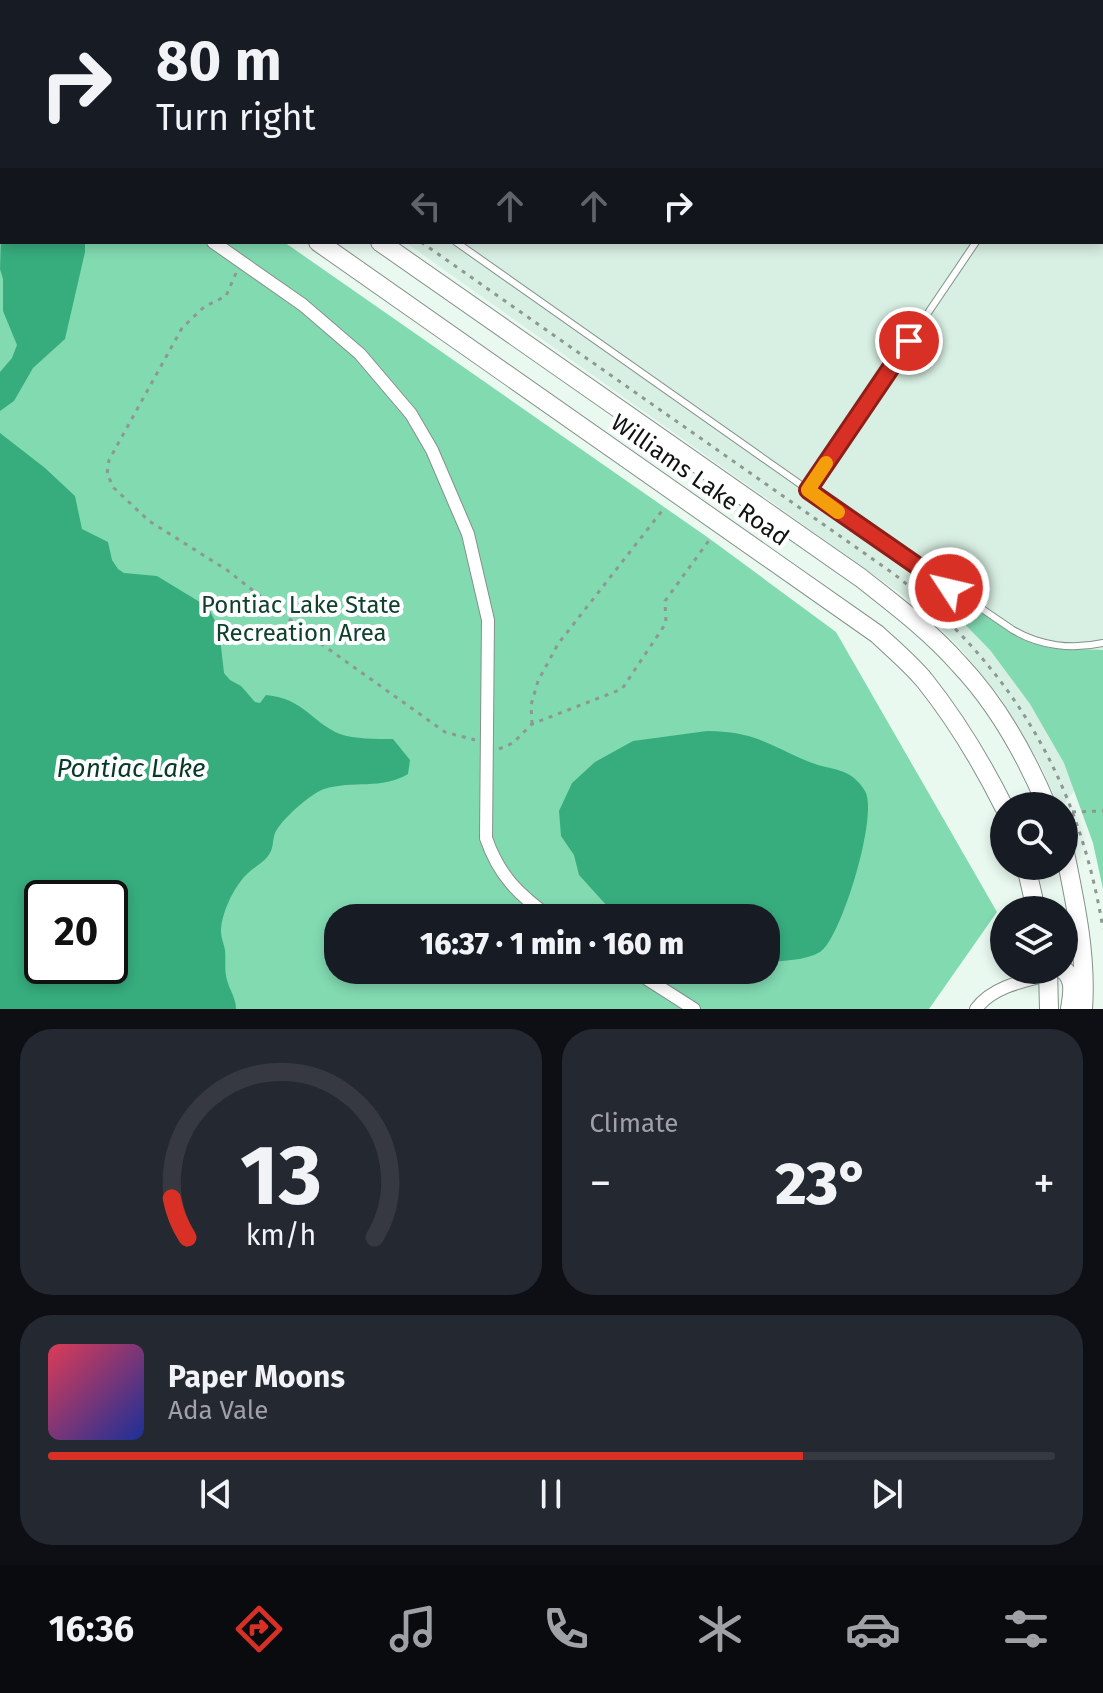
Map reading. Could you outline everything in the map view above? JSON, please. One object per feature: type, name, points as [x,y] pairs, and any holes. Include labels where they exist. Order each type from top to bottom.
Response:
[{"type":"main road","name":"Williams Lake Road","points":[[321,244],[877,634],[924,679],[965,739],[995,792]]},
{"type":"main road","name":"Williams Lake Road","points":[[383,244],[848,569],[913,618],[961,665],[1000,718],[1041,792]]},
{"type":"main road","points":[[1070,880],[1085,981],[1083,1009]]},
{"type":"main road","points":[[1049,1009],[1052,984]]},
{"type":"main road","points":[[1070,1009],[1071,984]]},
{"type":"street","points":[[216,244],[303,305],[360,354],[411,414],[432,450],[468,534],[488,620],[486,838],[504,877],[535,904]]},
{"type":"street","points":[[655,984],[694,1009]]},
{"type":"street","points":[[976,1009],[981,1002],[1012,984]]},
{"type":"lane","points":[[459,244],[972,604],[1026,638],[1063,646],[1103,643]]},
{"type":"lane","points":[[808,490],[975,244]]},
{"type":"path","points":[[241,262],[226,296],[204,307],[182,328],[109,460],[107,474],[114,488],[149,521],[227,570],[313,638],[445,732],[475,740],[488,739]]},
{"type":"path","points":[[532,724],[531,705],[538,681],[558,644],[665,507]]},
{"type":"path","points":[[488,754],[513,743],[532,724],[622,689],[666,623],[665,601],[710,539]]},
{"type":"path","points":[[1078,812],[1103,811]]},
{"type":"shaded area","points":[[408,244],[1103,244],[1103,750],[1073,792],[1053,792],[999,695],[959,647],[918,606]]},
{"type":"green space","name":"Pontiac Lake State Recreation Area","points":[[0,244],[287,244],[710,539],[836,632],[990,900],[990,922],[929,1009],[0,1009]]},
{"type":"green space","points":[[949,587],[1049,648],[1103,650],[1103,889],[1093,843],[1078,802],[1078,792],[1075,792],[1064,763],[1030,704],[990,650],[941,600]]},
{"type":"water","points":[[1,244],[85,244],[65,339],[33,368],[14,401],[0,411],[0,372],[12,358],[17,345],[3,311]]},
{"type":"water","name":"Pontiac Lake","points":[[0,433],[75,496],[82,529],[108,542],[112,560],[118,569],[124,573],[157,576],[208,607],[219,629],[224,673],[255,702],[260,703],[266,695],[279,697],[299,706],[340,734],[393,739],[410,760],[408,774],[398,779],[335,786],[311,796],[283,821],[275,833],[266,859],[241,881],[225,910],[221,932],[226,976],[236,1009],[0,1009]]},
{"type":"water","points":[[707,731],[735,733],[763,741],[809,762],[845,772],[862,786],[868,804],[867,824],[856,875],[838,925],[820,952],[801,959],[780,961],[780,904],[605,904],[579,875],[574,855],[561,836],[559,811],[572,783],[595,762],[633,741]]},
{"type":"slow traffic","points":[[826,463],[808,490],[838,512]]},
{"type":"route","points":[[909,341],[808,490],[949,588]]}]
